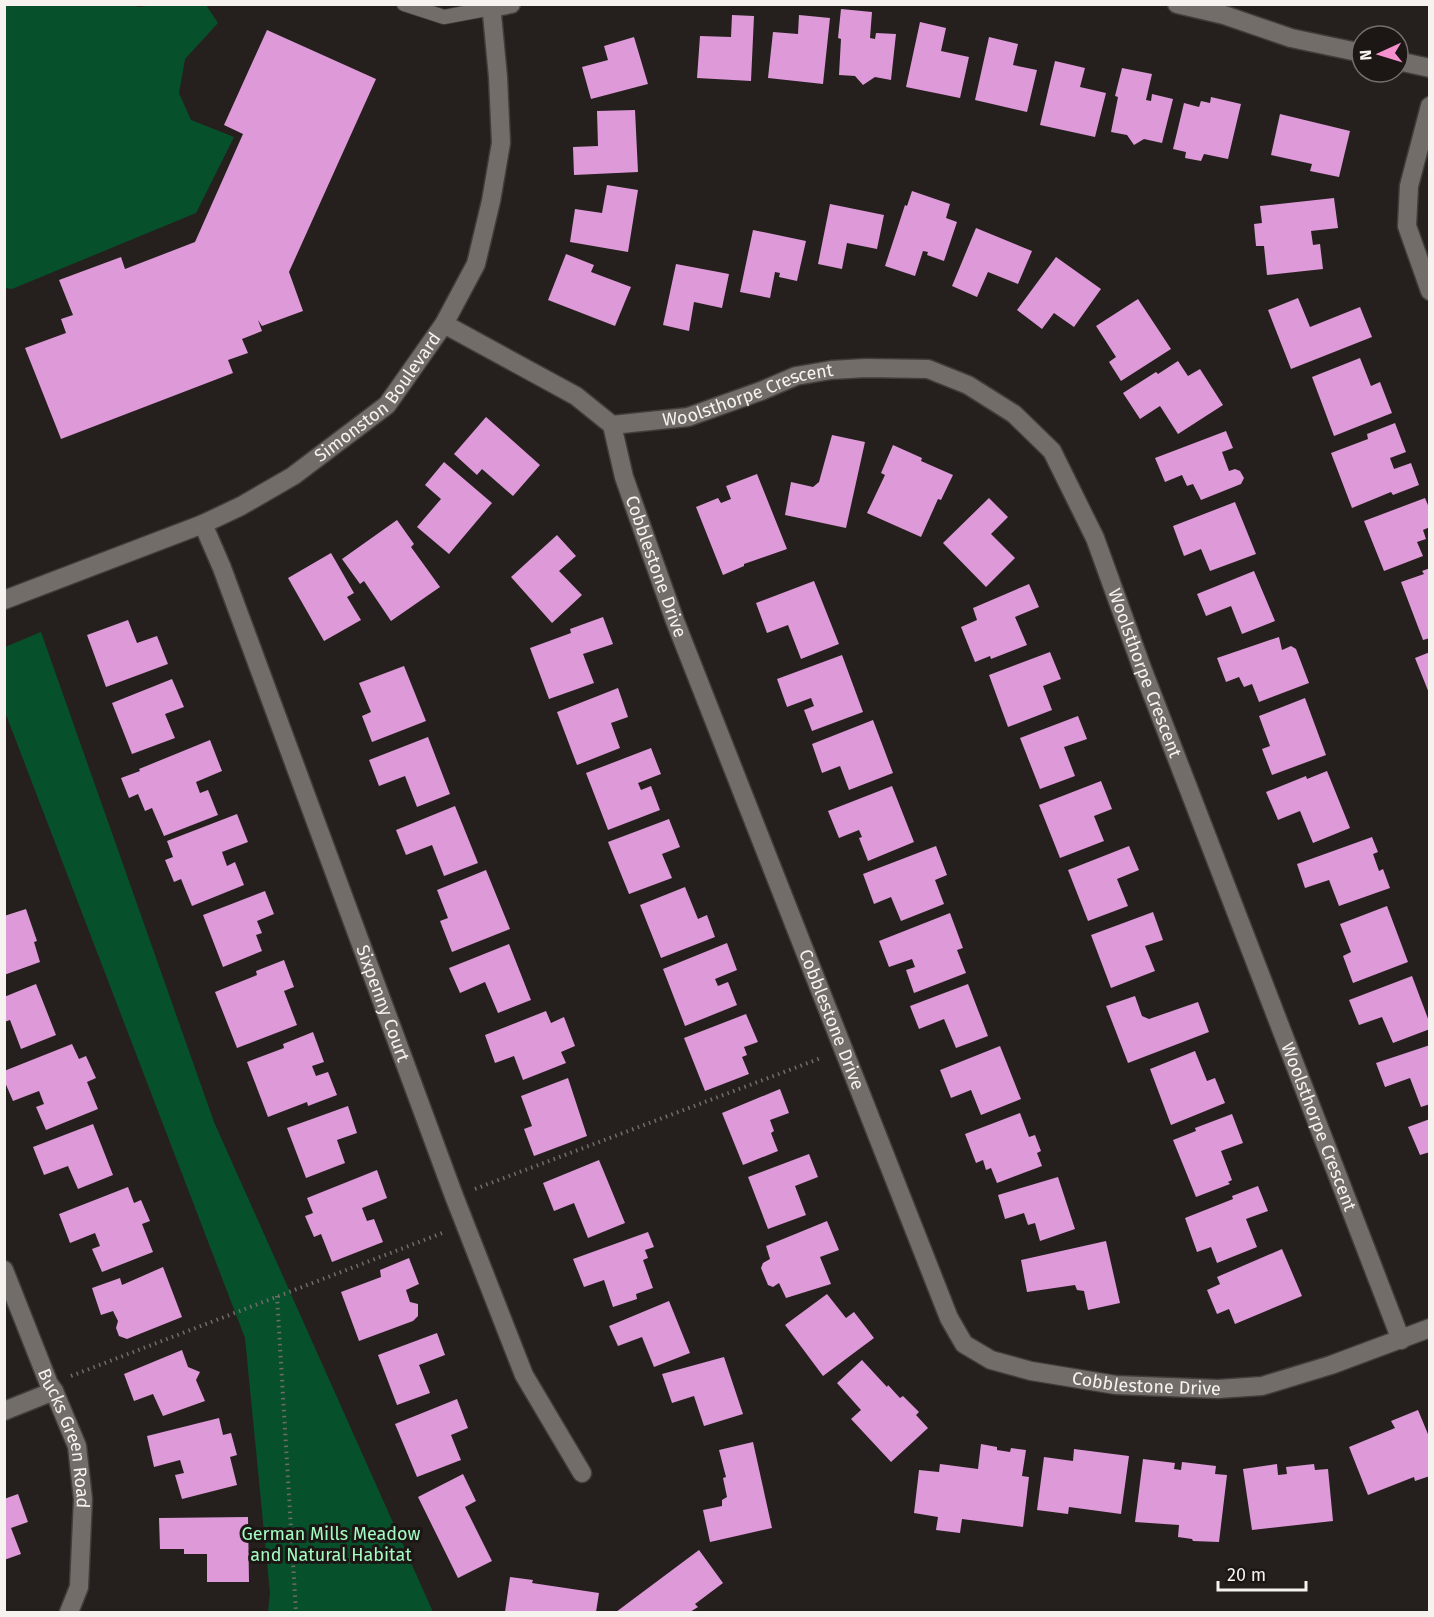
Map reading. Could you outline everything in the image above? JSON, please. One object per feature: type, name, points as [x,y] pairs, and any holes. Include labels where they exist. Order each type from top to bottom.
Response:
[{"type":"street","points":[[492,6],[511,4]]},
{"type":"street","points":[[1177,4],[1225,10],[1291,38],[1350,50]]},
{"type":"street","name":"Simonston Boulevard","points":[[4,600],[203,524],[241,506],[293,476],[387,405],[444,324],[476,264],[491,201],[501,143],[492,6]]},
{"type":"street","points":[[1410,64],[1430,68]]},
{"type":"street","points":[[1430,106],[1409,186],[1407,226],[1430,291]]},
{"type":"street","points":[[444,324],[576,396],[612,425]]},
{"type":"street","name":"Woolsthorpe Crescent","points":[[612,425],[688,417],[796,376],[831,370],[866,368],[928,369],[968,385],[1014,414],[1052,452],[1095,538],[1142,668],[1401,1340]]},
{"type":"street","name":"Cobblestone Drive","points":[[612,425],[624,477],[675,621],[949,1318],[964,1344],[991,1360],[1031,1371],[1116,1385],[1218,1389],[1262,1386],[1331,1365],[1430,1328]]},
{"type":"street","name":"Sixpenny Court","points":[[203,524],[222,568],[454,1196],[524,1375],[582,1473]]},
{"type":"street","name":"Bucks Green Road","points":[[4,1270],[77,1446],[83,1498],[79,1587],[69,1612]]},
{"type":"street","points":[[4,1411],[52,1387]]},
{"type":"lane","points":[[404,4],[444,16],[492,6]]},
{"type":"path","points":[[454,1196],[844,1050]]},
{"type":"path","points":[[52,1387],[277,1296],[465,1224]]},
{"type":"path","points":[[277,1296],[296,1612]]},
{"type":"green space","points":[[163,4],[206,5],[218,23],[185,59],[179,93],[191,120],[234,137],[196,213],[12,289],[5,288],[5,5],[132,5],[139,7]]},
{"type":"green space","name":"German Mills Meadow and Natural Habitat","points":[[41,632],[214,1122],[433,1612],[268,1612],[270,1593],[245,1338],[5,712],[5,647]]},
{"type":"building","points":[[841,9],[872,12],[870,38],[875,39],[876,33],[896,34],[891,80],[875,77],[863,85],[855,76],[839,75],[841,39],[838,38]]},
{"type":"building","points":[[732,15],[754,16],[751,81],[697,78],[700,36],[731,37]]},
{"type":"building","points":[[799,15],[830,18],[823,84],[768,78],[773,32],[798,34]]},
{"type":"building","points":[[920,22],[946,28],[941,51],[969,57],[960,98],[906,87]]},
{"type":"building","points":[[267,30],[376,79],[289,272],[303,311],[262,326],[258,320],[262,331],[242,339],[248,353],[228,360],[233,373],[61,439],[25,348],[66,333],[61,319],[73,315],[59,280],[121,257],[125,269],[195,242],[243,134],[224,125]]},
{"type":"building","points":[[634,37],[648,84],[591,99],[582,67],[608,60],[604,46]]},
{"type":"building","points":[[989,37],[1018,44],[1013,65],[1037,70],[1027,112],[975,100]]},
{"type":"building","points":[[1055,61],[1085,68],[1080,87],[1106,93],[1095,137],[1040,125]]},
{"type":"building","points":[[1122,68],[1152,74],[1146,100],[1151,101],[1152,94],[1173,99],[1162,143],[1144,139],[1134,145],[1127,135],[1111,132],[1118,97],[1115,96]]},
{"type":"building","points":[[1211,97],[1241,104],[1228,159],[1204,154],[1201,161],[1185,158],[1186,152],[1173,149],[1184,103],[1199,107],[1201,101],[1210,103]]},
{"type":"building","points":[[635,110],[638,172],[574,175],[573,147],[598,146],[597,111]]},
{"type":"building","points":[[1280,114],[1350,131],[1339,177],[1310,171],[1312,164],[1271,155]]},
{"type":"building","points":[[607,185],[638,190],[628,252],[570,242],[575,209],[602,213]]},
{"type":"building","points":[[912,191],[950,204],[946,218],[957,222],[944,261],[927,255],[928,252],[923,251],[915,276],[885,266],[905,205],[907,206]]},
{"type":"building","points":[[1334,198],[1338,228],[1311,231],[1313,245],[1320,244],[1323,269],[1267,275],[1264,246],[1256,246],[1254,224],[1262,223],[1260,206]]},
{"type":"building","points":[[830,204],[884,215],[877,249],[847,243],[842,269],[818,264]]},
{"type":"building","points":[[976,228],[1032,251],[1018,284],[988,272],[977,297],[952,286]]},
{"type":"building","points":[[753,230],[806,241],[797,281],[779,277],[780,273],[775,272],[770,298],[740,292]]},
{"type":"building","points":[[566,254],[594,265],[591,272],[631,287],[615,326],[548,300]]},
{"type":"building","points":[[1056,257],[1101,289],[1074,327],[1054,313],[1042,329],[1017,310]]},
{"type":"building","points":[[676,264],[729,274],[722,308],[694,302],[689,331],[663,325]]},
{"type":"building","points":[[1298,298],[1310,327],[1360,307],[1372,337],[1291,369],[1268,310]]},
{"type":"building","points":[[1138,299],[1171,349],[1121,381],[1109,362],[1116,357],[1096,326]]},
{"type":"building","points":[[1360,358],[1371,386],[1380,382],[1392,413],[1334,436],[1312,377]]},
{"type":"building","points":[[1178,361],[1188,376],[1200,369],[1223,405],[1178,434],[1160,406],[1140,419],[1123,393]]},
{"type":"building","points":[[486,417],[540,465],[513,496],[482,469],[477,475],[454,454]]},
{"type":"building","points":[[1395,423],[1406,452],[1390,458],[1394,469],[1411,463],[1419,485],[1393,495],[1391,492],[1352,508],[1331,453],[1368,439],[1367,434]]},
{"type":"building","points":[[1226,431],[1233,448],[1222,452],[1229,471],[1235,469],[1240,471],[1244,478],[1241,484],[1201,500],[1193,484],[1187,486],[1182,475],[1165,482],[1155,458]]},
{"type":"building","points":[[832,435],[865,442],[846,528],[785,515],[791,482],[813,487],[819,482]]},
{"type":"building","points":[[893,445],[953,475],[941,500],[938,499],[921,537],[867,513],[885,475],[881,473]]},
{"type":"building","points":[[444,462],[492,503],[449,554],[417,527],[441,499],[425,485]]},
{"type":"building","points":[[757,474],[787,549],[744,564],[723,575],[696,507],[718,498],[721,503],[731,499],[726,486]]},
{"type":"building","points":[[989,498],[1008,517],[991,534],[1015,558],[986,587],[943,543]]},
{"type":"building","points":[[1425,498],[1430,510],[1430,527],[1423,530],[1426,539],[1417,542],[1423,556],[1384,571],[1364,521]]},
{"type":"building","points":[[1235,502],[1256,554],[1210,571],[1201,549],[1184,556],[1173,526]]},
{"type":"building","points":[[397,520],[414,544],[411,547],[440,587],[391,621],[364,581],[360,584],[342,559]]},
{"type":"building","points":[[557,535],[576,556],[559,571],[582,595],[552,623],[511,577]]},
{"type":"building","points":[[331,553],[354,593],[347,597],[361,620],[324,641],[288,578]]},
{"type":"building","points":[[1430,568],[1430,638],[1423,640],[1401,582],[1424,574],[1422,571]]},
{"type":"building","points":[[1254,571],[1275,621],[1242,634],[1231,606],[1206,616],[1197,594]]},
{"type":"building","points":[[814,581],[839,644],[801,659],[788,625],[767,633],[756,603]]},
{"type":"building","points":[[1029,584],[1039,607],[1015,617],[1027,645],[991,659],[990,656],[975,662],[961,627],[977,620],[973,608]]},
{"type":"building","points":[[603,617],[613,644],[583,654],[594,683],[549,699],[530,648],[571,633],[570,629]]},
{"type":"building","points":[[128,620],[137,643],[157,636],[168,664],[106,687],[87,635]]},
{"type":"building","points":[[1279,637],[1282,650],[1291,646],[1296,649],[1309,683],[1259,702],[1252,684],[1244,687],[1239,677],[1226,682],[1217,658]]},
{"type":"building","points":[[1050,652],[1061,679],[1043,686],[1052,710],[1008,727],[989,675]]},
{"type":"building","points":[[1430,652],[1430,693],[1429,693],[1415,658]]},
{"type":"building","points":[[842,655],[863,712],[812,731],[804,710],[814,706],[811,698],[787,707],[777,679]]},
{"type":"building","points":[[404,666],[426,721],[372,742],[362,716],[371,712],[359,683]]},
{"type":"building","points":[[172,679],[184,707],[165,714],[175,738],[132,754],[112,703]]},
{"type":"building","points":[[618,688],[628,717],[611,723],[620,748],[577,765],[557,712]]},
{"type":"building","points":[[1305,698],[1326,755],[1272,775],[1262,749],[1270,746],[1259,716]]},
{"type":"building","points":[[1078,716],[1087,739],[1064,747],[1075,776],[1040,789],[1020,738]]},
{"type":"building","points":[[873,720],[893,773],[849,790],[840,766],[822,773],[812,744]]},
{"type":"building","points":[[428,737],[450,794],[417,807],[405,776],[379,786],[369,760]]},
{"type":"building","points":[[210,740],[222,771],[196,782],[200,793],[208,790],[218,815],[164,836],[152,808],[145,811],[138,794],[129,798],[121,778]]},
{"type":"building","points":[[651,748],[661,774],[638,783],[641,790],[651,786],[660,810],[608,830],[586,773]]},
{"type":"building","points":[[1327,771],[1350,828],[1313,843],[1300,811],[1278,820],[1266,792],[1306,776],[1307,779]]},
{"type":"building","points":[[1101,781],[1112,809],[1094,816],[1104,841],[1060,858],[1039,805]]},
{"type":"building","points":[[892,786],[914,842],[868,861],[859,838],[862,837],[859,830],[839,838],[828,811]]},
{"type":"building","points":[[455,806],[478,863],[444,876],[432,845],[406,855],[396,830]]},
{"type":"building","points":[[237,814],[248,842],[222,852],[227,866],[235,862],[244,885],[192,906],[181,879],[174,882],[165,860],[173,857],[167,841]]},
{"type":"building","points":[[669,819],[680,847],[662,854],[672,878],[629,894],[608,842]]},
{"type":"building","points":[[1372,837],[1378,852],[1373,854],[1379,871],[1383,869],[1390,888],[1339,906],[1329,880],[1305,888],[1297,864]]},
{"type":"building","points":[[936,846],[947,875],[935,880],[944,904],[901,921],[891,897],[874,904],[863,874]]},
{"type":"building","points":[[1129,846],[1139,870],[1117,879],[1128,906],[1088,921],[1068,870]]},
{"type":"building","points":[[486,870],[510,929],[452,952],[440,921],[448,918],[437,890]]},
{"type":"building","points":[[685,887],[698,919],[707,915],[715,937],[661,958],[640,905]]},
{"type":"building","points":[[265,891],[274,914],[257,921],[262,933],[256,935],[262,951],[223,967],[203,915]]},
{"type":"building","points":[[1387,906],[1408,962],[1353,983],[1343,956],[1351,952],[1340,924]]},
{"type":"building","points":[[26,909],[37,941],[34,942],[40,962],[4,975],[4,916]]},
{"type":"building","points":[[1153,912],[1163,940],[1145,946],[1155,971],[1111,988],[1091,935]]},
{"type":"building","points":[[950,913],[963,948],[957,950],[966,973],[914,993],[906,970],[915,967],[912,959],[889,967],[879,941]]},
{"type":"building","points":[[727,943],[737,970],[715,979],[718,986],[728,982],[737,1005],[685,1026],[663,969]]},
{"type":"building","points":[[509,944],[531,1000],[498,1013],[485,982],[460,993],[449,968]]},
{"type":"building","points":[[284,960],[294,987],[284,991],[297,1025],[237,1048],[215,992],[257,975],[256,971]]},
{"type":"building","points":[[1412,976],[1430,1029],[1393,1043],[1382,1017],[1359,1025],[1349,1000]]},
{"type":"building","points":[[36,984],[56,1035],[21,1049],[10,1020],[4,1022],[4,997]]},
{"type":"building","points":[[968,984],[988,1036],[956,1048],[944,1019],[919,1029],[910,1006]]},
{"type":"building","points":[[1135,996],[1142,1016],[1149,1019],[1198,1002],[1209,1032],[1128,1063],[1106,1006]]},
{"type":"building","points":[[546,1011],[551,1023],[564,1017],[575,1046],[561,1052],[566,1063],[523,1080],[514,1056],[495,1063],[485,1035]]},
{"type":"building","points":[[746,1014],[758,1042],[744,1047],[747,1055],[742,1057],[749,1074],[705,1091],[684,1038]]},
{"type":"building","points":[[313,1032],[324,1062],[312,1066],[316,1076],[328,1072],[337,1095],[308,1106],[307,1102],[268,1117],[247,1062],[284,1048],[283,1044]]},
{"type":"building","points":[[72,1044],[79,1059],[86,1056],[96,1078],[87,1082],[98,1109],[46,1130],[36,1107],[44,1104],[39,1091],[13,1101],[4,1080],[4,1071]]},
{"type":"building","points":[[1430,1045],[1430,1104],[1421,1107],[1410,1078],[1385,1087],[1376,1063]]},
{"type":"building","points":[[1000,1046],[1021,1099],[981,1115],[971,1090],[951,1098],[940,1070]]},
{"type":"building","points":[[1195,1051],[1207,1081],[1215,1078],[1225,1103],[1171,1125],[1150,1069]]},
{"type":"building","points":[[568,1078],[587,1136],[534,1156],[524,1129],[532,1126],[521,1096]]},
{"type":"building","points":[[780,1089],[789,1113],[770,1120],[774,1131],[771,1133],[778,1151],[743,1165],[722,1113]]},
{"type":"building","points":[[348,1106],[357,1133],[337,1140],[345,1163],[306,1178],[287,1128]]},
{"type":"building","points":[[1020,1113],[1029,1137],[1035,1135],[1041,1151],[1037,1153],[1042,1166],[997,1183],[991,1168],[986,1170],[983,1160],[976,1163],[965,1134]]},
{"type":"building","points":[[1232,1114],[1243,1143],[1221,1151],[1232,1180],[1228,1182],[1230,1184],[1196,1197],[1173,1140],[1196,1131],[1195,1128]]},
{"type":"building","points":[[1430,1119],[1430,1152],[1420,1155],[1408,1127]]},
{"type":"building","points":[[93,1124],[113,1175],[78,1189],[68,1166],[44,1175],[33,1147]]},
{"type":"building","points":[[809,1154],[818,1177],[795,1186],[806,1215],[768,1229],[748,1177]]},
{"type":"building","points":[[599,1160],[625,1223],[588,1238],[574,1203],[554,1211],[543,1183]]},
{"type":"building","points":[[377,1170],[387,1198],[362,1208],[367,1221],[374,1219],[383,1242],[332,1262],[321,1234],[314,1237],[305,1216],[313,1213],[307,1198]]},
{"type":"building","points":[[1058,1177],[1075,1229],[1040,1241],[1035,1223],[1028,1225],[1024,1213],[1005,1219],[998,1195]]},
{"type":"building","points":[[1258,1186],[1268,1211],[1246,1219],[1257,1247],[1217,1263],[1211,1247],[1197,1252],[1185,1218],[1233,1199],[1232,1196]]},
{"type":"building","points":[[128,1187],[134,1203],[141,1200],[150,1221],[142,1224],[153,1252],[102,1272],[92,1249],[100,1246],[95,1233],[70,1243],[59,1214]]},
{"type":"building","points":[[827,1221],[839,1250],[820,1257],[831,1284],[786,1298],[779,1283],[773,1287],[768,1285],[761,1268],[763,1263],[770,1259],[766,1246]]},
{"type":"building","points":[[648,1232],[654,1247],[645,1250],[648,1258],[643,1260],[653,1288],[636,1294],[637,1299],[613,1307],[604,1280],[584,1287],[573,1259]]},
{"type":"building","points":[[1106,1241],[1120,1303],[1088,1310],[1084,1291],[1077,1290],[1075,1285],[1027,1292],[1021,1260]]},
{"type":"building","points":[[1282,1249],[1302,1296],[1235,1324],[1229,1309],[1217,1314],[1207,1290],[1220,1284],[1217,1277]]},
{"type":"building","points":[[409,1258],[419,1284],[406,1290],[410,1302],[418,1304],[418,1316],[413,1321],[359,1341],[341,1292],[381,1277],[380,1270]]},
{"type":"building","points":[[163,1267],[182,1317],[127,1339],[119,1336],[116,1328],[118,1321],[113,1311],[101,1315],[92,1288],[120,1278],[122,1285]]},
{"type":"building","points":[[827,1294],[846,1318],[854,1312],[874,1338],[823,1376],[785,1325]]},
{"type":"building","points":[[669,1301],[690,1353],[654,1367],[642,1337],[618,1346],[609,1326]]},
{"type":"building","points":[[437,1333],[445,1355],[419,1365],[430,1393],[397,1405],[378,1355]]},
{"type":"building","points":[[182,1350],[188,1367],[200,1372],[196,1380],[205,1401],[163,1416],[153,1394],[134,1401],[124,1374]]},
{"type":"building","points":[[724,1357],[743,1414],[704,1426],[694,1396],[672,1403],[662,1374]]},
{"type":"building","points":[[862,1360],[887,1387],[888,1385],[900,1398],[903,1396],[919,1412],[916,1415],[928,1428],[891,1462],[851,1419],[861,1410],[837,1383]]},
{"type":"building","points":[[457,1399],[468,1428],[451,1435],[461,1460],[417,1477],[395,1424]]},
{"type":"building","points":[[1418,1410],[1430,1439],[1430,1476],[1415,1481],[1414,1477],[1368,1495],[1349,1447],[1395,1428],[1391,1421]]},
{"type":"building","points":[[219,1418],[223,1435],[231,1433],[237,1455],[230,1457],[237,1485],[182,1499],[175,1475],[184,1473],[180,1460],[154,1467],[147,1436]]},
{"type":"building","points":[[753,1442],[772,1528],[710,1542],[703,1510],[722,1506],[722,1500],[727,1497],[723,1478],[726,1477],[719,1450]]},
{"type":"building","points":[[981,1444],[1010,1452],[1011,1448],[1026,1450],[1022,1476],[1029,1477],[1023,1527],[962,1519],[960,1533],[936,1530],[938,1517],[914,1513],[919,1470],[939,1472],[940,1464],[978,1469]]},
{"type":"building","points":[[1074,1449],[1129,1456],[1121,1514],[1069,1507],[1068,1514],[1037,1510],[1044,1457],[1073,1461]]},
{"type":"building","points":[[1143,1459],[1175,1463],[1174,1469],[1181,1470],[1182,1462],[1216,1466],[1215,1474],[1227,1475],[1219,1542],[1193,1541],[1178,1537],[1179,1525],[1135,1522]]},
{"type":"building","points":[[1277,1464],[1278,1475],[1287,1474],[1286,1467],[1314,1464],[1315,1470],[1328,1469],[1333,1521],[1252,1530],[1243,1469]]},
{"type":"building","points":[[463,1474],[476,1501],[465,1507],[492,1561],[458,1578],[418,1497]]},
{"type":"building","points":[[18,1494],[28,1522],[11,1528],[21,1554],[4,1560],[4,1499]]},
{"type":"building","points":[[248,1517],[249,1582],[207,1582],[207,1554],[184,1554],[184,1549],[160,1549],[159,1518]]},
{"type":"building","points":[[699,1550],[723,1583],[695,1604],[698,1607],[690,1612],[616,1612]]},
{"type":"building","points":[[510,1577],[533,1580],[532,1583],[599,1593],[596,1612],[505,1612]]}]
